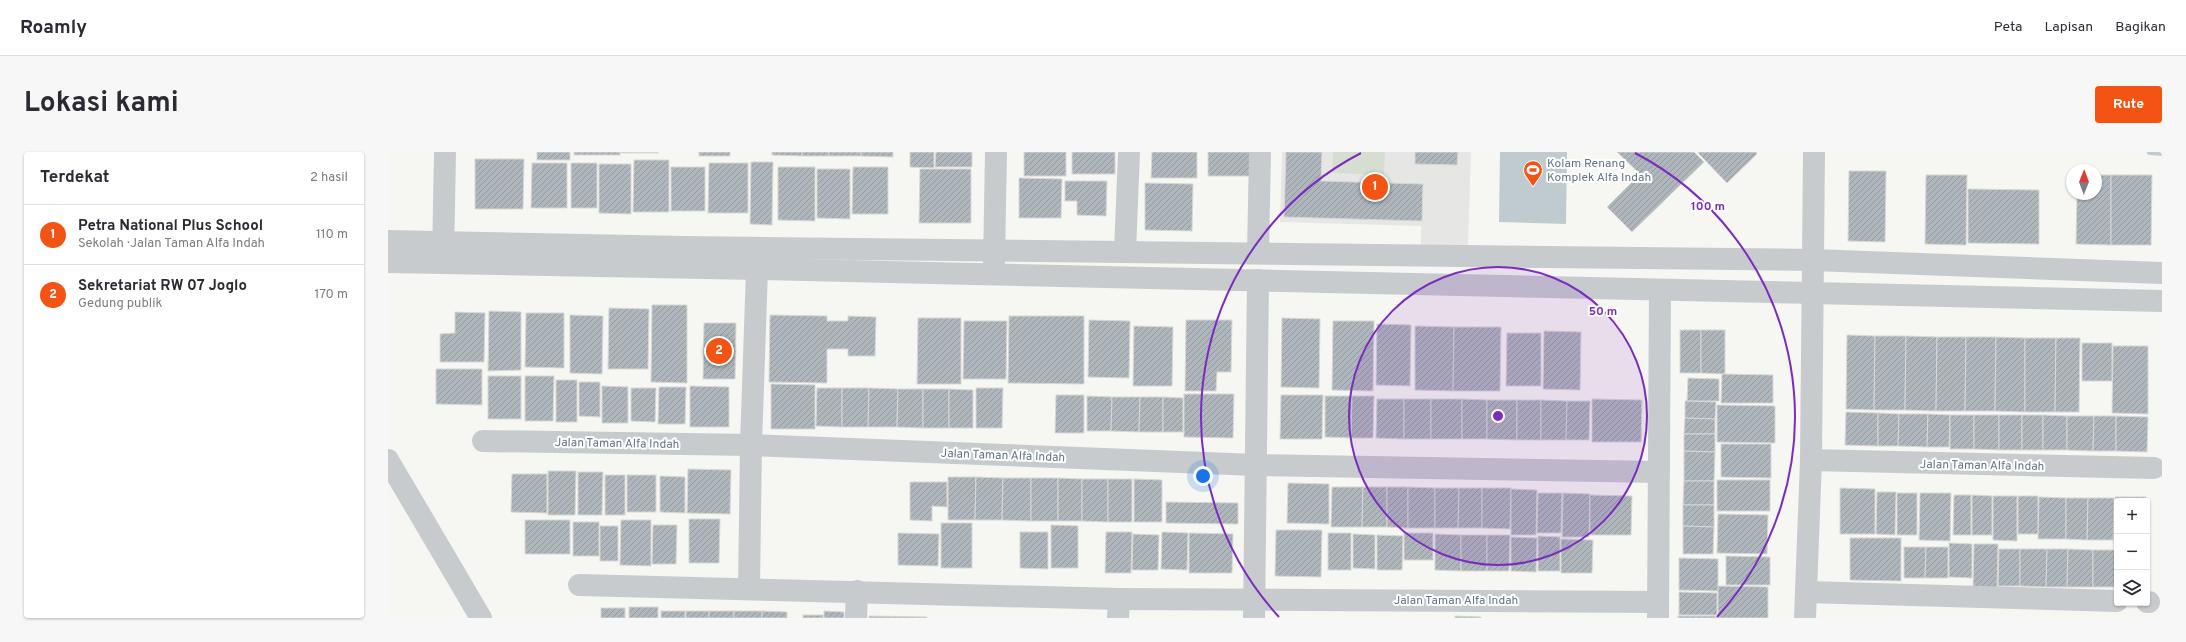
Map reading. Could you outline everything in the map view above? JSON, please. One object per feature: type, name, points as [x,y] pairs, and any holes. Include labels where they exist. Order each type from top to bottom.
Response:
[{"type":"street","points":[[443,253],[445,152]]},
{"type":"street","points":[[994,274],[996,152]]},
{"type":"street","points":[[1125,252],[1129,152]]},
{"type":"street","points":[[1258,253],[1260,152]]},
{"type":"street","points":[[1805,618],[1811,460],[1814,152]]},
{"type":"street","points":[[388,241],[443,253],[757,269],[2162,301]]},
{"type":"street","points":[[388,262],[443,253],[994,249],[1125,252],[1812,260],[2162,273]]},
{"type":"street","points":[[749,589],[751,445],[757,269]]},
{"type":"street","points":[[1254,609],[1258,280]]},
{"type":"street","name":"Jalan Taman Alfa Indah","points":[[579,585],[857,591],[1119,608],[1658,610],[1660,290]]},
{"type":"street","name":"Jalan Taman Alfa Indah","points":[[483,441],[751,445],[1256,465],[1659,472]]},
{"type":"street","points":[[388,460],[481,618]]},
{"type":"street","name":"Jalan Taman Alfa Indah","points":[[1811,460],[2154,468]]},
{"type":"street","points":[[856,618],[857,591]]},
{"type":"street","points":[[1806,592],[2114,601]]},
{"type":"shaded area","points":[[1282,152],[1471,152],[1468,246],[1421,245],[1421,226],[1280,222]]},
{"type":"shaded area","points":[[1333,152],[1385,152],[1384,175],[1332,173]]},
{"type":"shaded area","name":"Kolam Renang Komplek Alfa Indah","points":[[1500,152],[1567,152],[1566,224],[1499,222]]},
{"type":"building","points":[[537,152],[570,152],[570,160],[537,160]]},
{"type":"building","points":[[574,152],[620,152],[620,155],[574,155]]},
{"type":"building","points":[[658,152],[658,153],[621,153]]},
{"type":"building","points":[[699,152],[730,152],[730,156],[699,156]]},
{"type":"building","points":[[772,152],[802,152],[802,156],[772,155]]},
{"type":"building","points":[[802,152],[829,152],[829,156],[802,156]]},
{"type":"building","points":[[829,152],[861,152],[861,156],[829,156]]},
{"type":"building","points":[[861,152],[893,152],[893,157],[861,156]]},
{"type":"building","points":[[910,152],[934,152],[934,168],[910,167]]},
{"type":"building","points":[[936,152],[972,152],[972,167],[935,167]]},
{"type":"building","points":[[1024,152],[1066,152],[1066,176],[1024,176]]},
{"type":"building","points":[[1072,152],[1115,152],[1115,174],[1072,174]]},
{"type":"building","points":[[1152,152],[1197,152],[1197,178],[1151,178]]},
{"type":"building","points":[[1208,152],[1259,152],[1259,176],[1208,176]]},
{"type":"building","points":[[1286,152],[1322,152],[1321,181],[1423,184],[1422,221],[1284,217]]},
{"type":"building","points":[[1415,152],[1458,152],[1457,165],[1415,164]]},
{"type":"building","points":[[1617,152],[1694,152],[1704,162],[1632,232],[1607,207],[1640,174]]},
{"type":"building","points":[[1756,152],[1757,154],[1727,183],[1698,153]]},
{"type":"building","points":[[475,159],[524,159],[523,209],[475,209]]},
{"type":"building","points":[[634,160],[669,160],[669,212],[633,212]]},
{"type":"building","points":[[751,162],[773,162],[772,225],[750,224]]},
{"type":"building","points":[[532,163],[567,163],[567,208],[531,208]]},
{"type":"building","points":[[571,163],[597,163],[597,208],[571,208]]},
{"type":"building","points":[[709,163],[748,163],[748,213],[708,213]]},
{"type":"building","points":[[599,164],[631,164],[631,214],[599,213]]},
{"type":"building","points":[[671,167],[705,167],[705,211],[671,211]]},
{"type":"building","points":[[778,167],[815,167],[815,221],[778,220]]},
{"type":"building","points":[[853,167],[888,167],[888,214],[852,214]]},
{"type":"building","points":[[817,169],[850,169],[850,219],[817,218]]},
{"type":"building","points":[[920,169],[971,169],[971,223],[919,223]]},
{"type":"building","points":[[1849,171],[1886,171],[1885,242],[1848,241]]},
{"type":"building","points":[[1926,175],[1967,175],[1966,245],[1925,244]]},
{"type":"building","points":[[2102,175],[2111,175],[2111,245],[2076,244],[2077,200],[2102,200]]},
{"type":"building","points":[[2111,175],[2152,175],[2151,245],[2111,245]]},
{"type":"building","points":[[1019,178],[1062,179],[1061,218],[1019,218]]},
{"type":"building","points":[[1065,181],[1107,181],[1106,216],[1077,215],[1077,201],[1065,201]]},
{"type":"building","points":[[1145,183],[1193,184],[1192,231],[1145,230]]},
{"type":"building","points":[[1968,189],[2039,190],[2039,244],[1968,243]]},
{"type":"building","points":[[652,305],[687,305],[687,383],[651,382]]},
{"type":"building","points":[[609,308],[649,309],[648,369],[608,369]]},
{"type":"building","points":[[489,311],[521,312],[521,370],[488,371]]},
{"type":"building","points":[[455,312],[485,313],[484,362],[440,362],[440,334],[455,333]]},
{"type":"building","points":[[526,313],[564,313],[564,368],[525,367]]},
{"type":"building","points":[[570,315],[603,316],[602,374],[570,373]]},
{"type":"building","points":[[770,315],[827,316],[827,321],[848,321],[848,316],[876,317],[875,356],[848,356],[848,349],[827,349],[827,383],[769,382]]},
{"type":"building","points":[[1009,316],[1084,316],[1084,384],[1008,383]]},
{"type":"building","points":[[918,318],[961,318],[961,384],[917,384]]},
{"type":"building","points":[[1282,318],[1320,319],[1319,388],[1281,387]]},
{"type":"building","points":[[1089,320],[1130,321],[1129,378],[1088,377]]},
{"type":"building","points":[[1186,320],[1232,320],[1231,372],[1217,372],[1216,391],[1185,391]]},
{"type":"building","points":[[964,321],[1007,321],[1006,379],[963,379]]},
{"type":"building","points":[[1333,321],[1374,321],[1373,391],[1332,390]]},
{"type":"building","points":[[704,323],[736,323],[735,379],[703,379]]},
{"type":"building","points":[[1377,324],[1411,325],[1410,386],[1376,385]]},
{"type":"building","points":[[1134,326],[1173,327],[1172,386],[1133,386]]},
{"type":"building","points":[[1415,326],[1454,327],[1453,391],[1415,390]]},
{"type":"building","points":[[1454,327],[1501,327],[1500,391],[1453,391]]},
{"type":"building","points":[[1680,330],[1701,330],[1701,373],[1680,373]]},
{"type":"building","points":[[1701,330],[1725,330],[1725,374],[1701,373]]},
{"type":"building","points":[[1544,331],[1581,332],[1580,390],[1543,389]]},
{"type":"building","points":[[1507,333],[1541,333],[1541,386],[1506,386]]},
{"type":"building","points":[[1847,335],[1875,336],[1874,410],[1846,409]]},
{"type":"building","points":[[1875,336],[1906,336],[1905,410],[1874,410]]},
{"type":"building","points":[[1906,336],[1937,337],[1936,411],[1905,410]]},
{"type":"building","points":[[1937,337],[1966,337],[1965,411],[1936,411]]},
{"type":"building","points":[[1966,337],[1996,337],[1995,411],[1965,411]]},
{"type":"building","points":[[1996,337],[2025,338],[2025,412],[1995,411]]},
{"type":"building","points":[[2025,338],[2056,338],[2055,412],[2025,412]]},
{"type":"building","points":[[2056,338],[2080,338],[2079,412],[2055,412]]},
{"type":"building","points":[[2082,343],[2112,343],[2112,381],[2082,381]]},
{"type":"building","points":[[2113,346],[2148,346],[2148,414],[2112,413]]},
{"type":"building","points":[[436,369],[482,369],[482,405],[436,404]]},
{"type":"building","points":[[1722,374],[1773,375],[1773,403],[1721,403]]},
{"type":"building","points":[[488,376],[521,376],[521,419],[488,419]]},
{"type":"building","points":[[525,376],[554,376],[553,421],[525,421]]},
{"type":"building","points":[[1688,378],[1719,379],[1719,401],[1687,401]]},
{"type":"building","points":[[556,380],[577,380],[577,422],[556,422]]},
{"type":"building","points":[[579,382],[600,382],[600,417],[579,416]]},
{"type":"building","points":[[771,384],[815,385],[815,429],[771,429]]},
{"type":"building","points":[[602,386],[628,387],[628,423],[602,423]]},
{"type":"building","points":[[690,386],[729,387],[729,427],[690,427]]},
{"type":"building","points":[[659,387],[686,387],[685,424],[658,424]]},
{"type":"building","points":[[631,388],[656,388],[655,422],[631,421]]},
{"type":"building","points":[[817,388],[842,388],[842,427],[816,426]]},
{"type":"building","points":[[842,388],[869,388],[868,427],[842,427]]},
{"type":"building","points":[[869,388],[898,389],[897,427],[868,427]]},
{"type":"building","points":[[976,388],[1003,388],[1002,428],[976,428]]},
{"type":"building","points":[[898,389],[923,389],[923,428],[897,427]]},
{"type":"building","points":[[923,389],[949,389],[949,428],[923,428]]},
{"type":"building","points":[[949,389],[973,390],[973,428],[949,428]]},
{"type":"building","points":[[1184,394],[1234,394],[1233,438],[1184,437]]},
{"type":"building","points":[[1056,395],[1084,395],[1084,433],[1055,433]]},
{"type":"building","points":[[1281,395],[1323,395],[1322,439],[1280,439]]},
{"type":"building","points":[[1087,396],[1112,397],[1111,431],[1087,431]]},
{"type":"building","points":[[1325,396],[1352,396],[1351,438],[1325,437]]},
{"type":"building","points":[[1352,396],[1374,396],[1373,438],[1351,438]]},
{"type":"building","points":[[1112,397],[1140,397],[1139,432],[1111,431]]},
{"type":"building","points":[[1140,397],[1163,397],[1163,432],[1139,432]]},
{"type":"building","points":[[1163,397],[1183,398],[1183,432],[1163,432]]},
{"type":"building","points":[[1377,399],[1404,399],[1404,439],[1376,438]]},
{"type":"building","points":[[1404,399],[1431,399],[1431,439],[1404,439]]},
{"type":"building","points":[[1431,399],[1462,399],[1462,439],[1431,439]]},
{"type":"building","points":[[1462,399],[1487,400],[1487,439],[1462,439]]},
{"type":"building","points":[[1592,399],[1642,400],[1641,442],[1592,442]]},
{"type":"building","points":[[1487,400],[1517,400],[1517,440],[1487,439]]},
{"type":"building","points":[[1517,400],[1541,400],[1541,440],[1517,440]]},
{"type":"building","points":[[1541,400],[1567,401],[1566,440],[1541,440]]},
{"type":"building","points":[[1567,401],[1590,401],[1589,440],[1566,440]]},
{"type":"building","points":[[1685,401],[1716,402],[1715,419],[1685,418]]},
{"type":"building","points":[[1717,405],[1775,406],[1775,443],[1717,442]]},
{"type":"building","points":[[1846,412],[1878,413],[1878,446],[1845,445]]},
{"type":"building","points":[[1878,413],[1899,414],[1898,446],[1878,446]]},
{"type":"building","points":[[1899,414],[1928,414],[1927,447],[1898,446]]},
{"type":"building","points":[[1928,414],[1950,415],[1949,447],[1927,447]]},
{"type":"building","points":[[1950,415],[1974,415],[1974,449],[1950,449]]},
{"type":"building","points":[[1974,415],[1999,415],[1999,450],[1974,449]]},
{"type":"building","points":[[1999,415],[2022,415],[2022,450],[1999,450]]},
{"type":"building","points":[[2022,415],[2043,415],[2043,450],[2022,450]]},
{"type":"building","points":[[2043,415],[2067,416],[2067,450],[2043,450]]},
{"type":"building","points":[[2067,416],[2094,416],[2093,451],[2067,450]]},
{"type":"building","points":[[2094,416],[2116,416],[2116,451],[2093,451]]},
{"type":"building","points":[[2116,416],[2148,417],[2147,452],[2116,451]]},
{"type":"building","points":[[1685,418],[1715,419],[1715,434],[1684,434]]},
{"type":"building","points":[[1684,434],[1715,434],[1715,452],[1684,451]]},
{"type":"building","points":[[1721,444],[1771,444],[1771,478],[1721,477]]},
{"type":"building","points":[[1684,451],[1715,452],[1714,481],[1684,481]]},
{"type":"building","points":[[688,469],[731,470],[730,514],[687,513]]},
{"type":"building","points":[[548,471],[576,471],[575,515],[548,515]]},
{"type":"building","points":[[578,472],[603,472],[602,515],[578,515]]},
{"type":"building","points":[[512,474],[547,474],[547,513],[511,512]]},
{"type":"building","points":[[605,475],[625,475],[625,515],[605,515]]},
{"type":"building","points":[[627,475],[656,475],[656,512],[627,512]]},
{"type":"building","points":[[660,476],[685,477],[685,513],[660,512]]},
{"type":"building","points":[[948,477],[976,477],[975,520],[948,520]]},
{"type":"building","points":[[976,477],[1003,478],[1002,520],[975,520]]},
{"type":"building","points":[[1003,478],[1031,478],[1031,521],[1002,520]]},
{"type":"building","points":[[1031,478],[1058,478],[1058,521],[1031,521]]},
{"type":"building","points":[[1058,478],[1082,479],[1082,521],[1058,521]]},
{"type":"building","points":[[1082,479],[1108,479],[1108,522],[1082,521]]},
{"type":"building","points":[[1108,479],[1132,479],[1132,522],[1108,522]]},
{"type":"building","points":[[1134,479],[1162,480],[1162,522],[1134,522]]},
{"type":"building","points":[[1717,480],[1770,480],[1770,511],[1717,511]]},
{"type":"building","points":[[1684,481],[1714,481],[1714,505],[1683,505]]},
{"type":"building","points":[[910,482],[947,482],[947,507],[932,506],[932,521],[910,520]]},
{"type":"building","points":[[1288,483],[1329,484],[1329,524],[1287,523]]},
{"type":"building","points":[[1332,487],[1363,487],[1362,527],[1331,527]]},
{"type":"building","points":[[1363,487],[1387,487],[1387,527],[1362,527]]},
{"type":"building","points":[[1387,487],[1408,487],[1408,528],[1387,527]]},
{"type":"building","points":[[1408,487],[1435,488],[1435,528],[1408,528]]},
{"type":"building","points":[[1435,488],[1459,488],[1458,528],[1435,528]]},
{"type":"building","points":[[1459,488],[1482,488],[1482,528],[1458,528]]},
{"type":"building","points":[[1482,488],[1511,488],[1510,529],[1482,528]]},
{"type":"building","points":[[1840,488],[1875,489],[1875,534],[1840,534]]},
{"type":"building","points":[[1511,489],[1537,490],[1536,535],[1511,535]]},
{"type":"building","points":[[1877,492],[1896,492],[1895,535],[1876,534]]},
{"type":"building","points":[[1538,493],[1562,493],[1561,533],[1537,533]]},
{"type":"building","points":[[1563,493],[1590,494],[1589,537],[1562,537]]},
{"type":"building","points":[[1897,493],[1917,493],[1917,535],[1897,535]]},
{"type":"building","points":[[1920,493],[1951,493],[1950,541],[1919,540]]},
{"type":"building","points":[[1590,495],[1632,496],[1631,535],[1590,535]]},
{"type":"building","points":[[1954,495],[1971,495],[1971,535],[1953,535]]},
{"type":"building","points":[[1972,495],[1992,496],[1992,535],[1972,535]]},
{"type":"building","points":[[1993,496],[2017,496],[2017,541],[1993,540]]},
{"type":"building","points":[[2018,496],[2038,496],[2038,534],[2018,534]]},
{"type":"building","points":[[2039,497],[2066,498],[2066,539],[2038,539]]},
{"type":"building","points":[[2115,497],[2146,497],[2146,498]]},
{"type":"building","points":[[2066,498],[2088,498],[2087,540],[2066,539]]},
{"type":"building","points":[[2088,498],[2114,498],[2113,540],[2087,540]]},
{"type":"building","points":[[1166,502],[1238,503],[1238,524],[1166,523]]},
{"type":"building","points":[[1683,505],[1714,505],[1714,527],[1683,526]]},
{"type":"building","points":[[1718,514],[1768,515],[1767,554],[1717,553]]},
{"type":"building","points":[[689,519],[720,519],[719,563],[689,563]]},
{"type":"building","points":[[525,520],[570,520],[570,554],[525,554]]},
{"type":"building","points":[[621,520],[651,520],[651,566],[620,565]]},
{"type":"building","points":[[573,522],[599,522],[599,556],[573,556]]},
{"type":"building","points":[[941,523],[972,523],[972,568],[941,568]]},
{"type":"building","points":[[653,525],[677,525],[676,564],[652,564]]},
{"type":"building","points":[[1051,525],[1078,526],[1078,568],[1051,568]]},
{"type":"building","points":[[600,526],[618,526],[618,561],[600,561]]},
{"type":"building","points":[[1683,526],[1714,527],[1713,554],[1683,554]]},
{"type":"building","points":[[1276,530],[1322,530],[1321,577],[1275,576]]},
{"type":"building","points":[[1020,532],[1048,532],[1048,569],[1020,568]]},
{"type":"building","points":[[1106,532],[1132,532],[1131,573],[1105,573]]},
{"type":"building","points":[[1162,532],[1188,533],[1187,570],[1161,569]]},
{"type":"building","points":[[898,533],[939,534],[938,566],[898,565]]},
{"type":"building","points":[[1189,533],[1233,534],[1232,573],[1189,573]]},
{"type":"building","points":[[1328,533],[1351,533],[1351,570],[1328,570]]},
{"type":"building","points":[[1404,533],[1433,533],[1433,560],[1404,560]]},
{"type":"building","points":[[1133,534],[1159,535],[1158,570],[1132,570]]},
{"type":"building","points":[[1353,534],[1375,535],[1375,569],[1353,568]]},
{"type":"building","points":[[1435,534],[1461,535],[1461,571],[1435,570]]},
{"type":"building","points":[[1377,535],[1403,536],[1402,570],[1377,570]]},
{"type":"building","points":[[1461,535],[1487,535],[1487,571],[1461,571]]},
{"type":"building","points":[[1487,535],[1510,535],[1509,571],[1487,571]]},
{"type":"building","points":[[1538,536],[1560,537],[1560,571],[1538,571]]},
{"type":"building","points":[[1511,537],[1537,538],[1536,572],[1511,571]]},
{"type":"building","points":[[1850,538],[1901,538],[1901,581],[1850,580]]},
{"type":"building","points":[[1561,539],[1593,540],[1592,573],[1561,573]]},
{"type":"building","points":[[1949,543],[1972,544],[1972,578],[1949,577]]},
{"type":"building","points":[[1974,544],[1998,544],[1997,588],[1973,588]]},
{"type":"building","points":[[1904,547],[1926,547],[1925,578],[1904,578]]},
{"type":"building","points":[[1926,547],[1948,547],[1948,578],[1925,578]]},
{"type":"building","points":[[1999,549],[2020,549],[2020,586],[1998,586]]},
{"type":"building","points":[[2020,549],[2047,549],[2046,587],[2020,586]]},
{"type":"building","points":[[2047,549],[2068,549],[2067,587],[2046,587]]},
{"type":"building","points":[[2068,549],[2093,550],[2093,587],[2067,587]]},
{"type":"building","points":[[2093,550],[2114,550],[2114,587],[2093,587]]},
{"type":"building","points":[[1726,556],[1770,557],[1770,585],[1726,585]]},
{"type":"building","points":[[1679,558],[1718,559],[1718,591],[1679,590]]},
{"type":"building","points":[[1718,586],[1768,587],[1768,618],[1718,618]]},
{"type":"building","points":[[1679,592],[1717,593],[1717,615],[1679,615]]},
{"type":"building","points":[[629,607],[658,607],[658,618],[629,618]]},
{"type":"building","points":[[601,608],[625,608],[625,618],[601,618]]},
{"type":"building","points":[[661,611],[685,611],[685,618],[661,618]]},
{"type":"building","points":[[686,611],[709,611],[709,618],[686,618]]},
{"type":"building","points":[[709,611],[734,611],[734,618],[709,618]]},
{"type":"building","points":[[734,611],[762,611],[762,618],[734,618]]},
{"type":"building","points":[[762,611],[787,612],[787,618],[762,618]]},
{"type":"building","points":[[824,611],[844,612],[844,618],[824,618]]},
{"type":"building","points":[[803,615],[823,615],[823,618],[803,618]]},
{"type":"building","points":[[869,616],[927,617],[927,618],[869,618]]},
{"type":"building","points":[[1455,616],[1481,617],[1481,618],[1455,618]]},
{"type":"building","points":[[1678,616],[1716,616],[1716,618],[1678,618]]},
{"type":"waterway","points":[[2150,152],[2162,153]]},
{"type":"place","name":"Petra National Plus School","points":[[1375,187]]},
{"type":"place","name":"Kolam Renang Komplek Alfa Indah","points":[[1533,187]]},
{"type":"place","name":"Sekretariat RW 07 Joglo","points":[[719,351]]}]
